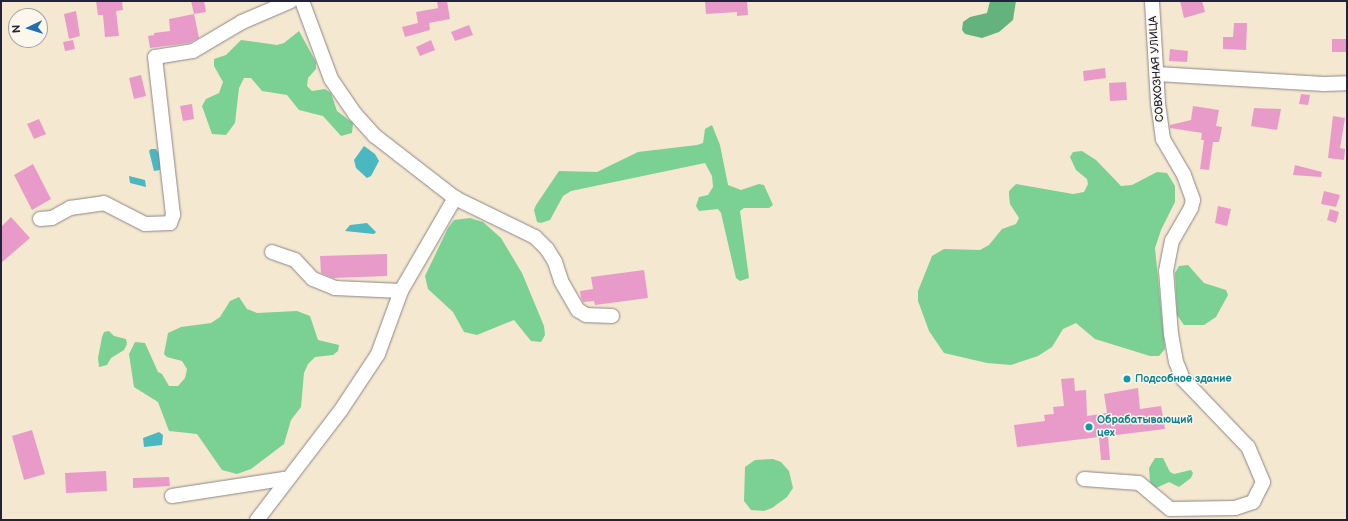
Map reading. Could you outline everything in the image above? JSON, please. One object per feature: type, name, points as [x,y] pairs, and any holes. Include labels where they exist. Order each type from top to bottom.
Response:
[{"type":"street","points":[[40,219],[52,218],[70,208],[104,203],[145,224],[162,225],[172,219],[156,57],[193,51],[242,22],[291,1]]},
{"type":"street","points":[[302,1],[331,79],[355,114],[375,136],[455,198],[535,237],[547,248],[555,262],[561,281],[578,310],[586,315],[612,316]]},
{"type":"street","name":"СОВХОЗНАЯ УЛИЦА","points":[[1084,479],[1138,483],[1170,509],[1235,508],[1252,502],[1262,482],[1255,460],[1248,447],[1183,379],[1176,362],[1171,334],[1166,271],[1172,241],[1191,208],[1193,200],[1184,174],[1163,139],[1158,104],[1152,1]]},
{"type":"street","points":[[1157,74],[1324,84],[1347,83]]},
{"type":"street","points":[[257,520],[341,410],[378,354],[401,291],[455,198]]},
{"type":"street","points":[[272,252],[295,260],[313,279],[335,288],[401,291]]},
{"type":"street","points":[[172,496],[289,478]]},
{"type":"green space","points":[[990,1],[1016,1],[1013,20],[999,32],[982,38],[965,34],[962,30],[963,22],[970,17],[987,13]]},
{"type":"green space","points":[[299,31],[316,62],[316,69],[308,78],[307,86],[312,91],[325,89],[331,93],[337,111],[353,123],[352,133],[341,136],[323,116],[299,110],[287,95],[262,91],[251,78],[244,78],[239,88],[235,123],[226,135],[212,134],[202,106],[206,99],[219,93],[223,82],[214,66],[214,59],[226,55],[241,40],[277,45],[284,43]]},
{"type":"green space","points":[[712,125],[720,145],[728,185],[741,190],[759,184],[764,185],[773,205],[769,208],[744,208],[740,211],[749,278],[740,281],[736,278],[721,213],[718,209],[699,211],[696,206],[699,197],[708,195],[713,187],[712,176],[705,163],[571,191],[563,196],[550,220],[541,223],[537,222],[534,210],[536,205],[559,171],[597,172],[638,152],[697,145],[703,143],[705,129]]},
{"type":"green space","points":[[1082,151],[1096,160],[1121,186],[1132,185],[1157,172],[1167,173],[1175,186],[1175,202],[1161,230],[1155,248],[1165,349],[1159,356],[1150,356],[1095,339],[1076,323],[1063,329],[1052,347],[1038,356],[1011,365],[987,363],[944,353],[929,331],[918,301],[918,291],[932,256],[944,249],[980,250],[989,245],[1002,229],[1016,224],[1019,218],[1010,204],[1009,191],[1016,184],[1073,194],[1084,192],[1088,184],[1087,179],[1076,170],[1070,157],[1073,152]]},
{"type":"green space","points":[[470,218],[483,222],[501,238],[522,273],[544,326],[545,335],[541,342],[531,341],[514,320],[477,335],[464,332],[453,312],[428,289],[425,276],[448,228],[454,220]]},
{"type":"green space","points":[[1188,265],[1204,283],[1226,290],[1228,295],[1216,317],[1204,325],[1184,325],[1177,315],[1175,273],[1179,266]]},
{"type":"green space","points":[[239,297],[247,309],[257,313],[297,311],[310,316],[318,340],[339,345],[338,351],[333,355],[315,357],[308,364],[304,373],[301,407],[291,420],[284,444],[251,469],[237,474],[222,470],[197,434],[169,431],[158,402],[134,387],[129,354],[135,342],[145,343],[158,372],[162,374],[169,386],[178,386],[185,378],[187,369],[182,361],[167,357],[164,354],[168,333],[181,327],[211,323],[220,317],[230,301]]},
{"type":"green space","points":[[109,331],[114,336],[126,339],[127,344],[124,350],[111,358],[107,365],[99,367],[98,358],[102,337],[104,332]]},
{"type":"green space","points":[[1155,458],[1163,458],[1170,472],[1174,474],[1191,470],[1193,473],[1191,478],[1179,487],[1169,482],[1156,488],[1150,482],[1149,468]]},
{"type":"green space","points":[[773,459],[781,462],[789,471],[793,488],[787,497],[772,508],[764,511],[751,510],[744,501],[745,467],[755,460]]},
{"type":"water","points":[[364,146],[375,154],[379,161],[371,176],[367,178],[356,168],[354,160]]},
{"type":"water","points":[[151,149],[156,149],[160,155],[160,170],[154,171],[149,151]]},
{"type":"water","points":[[129,176],[145,180],[146,187],[130,183]]},
{"type":"water","points":[[367,223],[376,232],[374,234],[345,231],[350,225]]},
{"type":"water","points":[[159,432],[163,435],[162,445],[144,447],[143,438]]},
{"type":"building","points":[[96,1],[122,1],[123,10],[116,11],[119,36],[105,37],[103,15],[98,15]]},
{"type":"building","points":[[191,1],[204,1],[206,12],[194,14]]},
{"type":"building","points":[[437,1],[447,1],[450,19],[429,23],[430,30],[405,37],[402,27],[418,23],[416,12],[438,8]]},
{"type":"building","points":[[705,1],[747,1],[748,15],[737,16],[737,12],[706,14]]},
{"type":"building","points":[[1180,1],[1202,1],[1205,12],[1184,18]]},
{"type":"building","points":[[76,11],[80,36],[69,39],[64,14]]},
{"type":"building","points":[[194,14],[199,38],[189,43],[150,48],[148,36],[154,35],[154,33],[170,31],[169,19]]},
{"type":"building","points":[[1234,23],[1247,23],[1246,50],[1223,49],[1223,37],[1233,37]]},
{"type":"building","points":[[469,25],[473,35],[455,41],[451,32]]},
{"type":"building","points":[[1332,39],[1347,39],[1347,52],[1332,52]]},
{"type":"building","points":[[73,40],[75,49],[65,51],[63,42]]},
{"type":"building","points":[[431,40],[435,50],[420,56],[416,47]]},
{"type":"building","points":[[1170,49],[1188,51],[1187,62],[1169,61]]},
{"type":"building","points":[[1105,68],[1106,78],[1084,81],[1083,71]]},
{"type":"building","points":[[141,75],[146,96],[134,99],[129,78]]},
{"type":"building","points":[[1126,82],[1127,100],[1110,101],[1109,83]]},
{"type":"building","points":[[1301,94],[1310,95],[1308,105],[1299,104]]},
{"type":"building","points":[[192,104],[194,119],[183,121],[180,106]]},
{"type":"building","points":[[1193,106],[1219,110],[1216,126],[1222,127],[1219,142],[1213,142],[1209,170],[1200,169],[1204,140],[1201,140],[1202,133],[1170,128],[1170,125],[1191,120]]},
{"type":"building","points":[[1254,108],[1281,109],[1277,130],[1251,126]]},
{"type":"building","points":[[1333,116],[1345,118],[1340,148],[1345,149],[1344,160],[1328,158]]},
{"type":"building","points":[[39,119],[46,134],[34,139],[27,124]]},
{"type":"building","points":[[33,164],[51,199],[32,210],[14,175]]},
{"type":"building","points":[[1295,165],[1322,172],[1321,177],[1293,175]]},
{"type":"building","points":[[1324,191],[1340,195],[1336,207],[1321,204]]},
{"type":"building","points":[[1218,206],[1231,209],[1227,226],[1215,223]]},
{"type":"building","points":[[1330,209],[1339,212],[1336,223],[1327,220]]},
{"type":"building","points":[[11,217],[30,238],[1,263],[1,227]]},
{"type":"building","points":[[387,254],[387,276],[333,278],[321,273],[320,256]]},
{"type":"building","points":[[644,270],[648,298],[595,305],[594,301],[583,302],[581,298],[580,291],[593,289],[591,277]]},
{"type":"building","name":"Обрабатывающий цех","points":[[1074,378],[1075,391],[1086,390],[1087,416],[1107,413],[1104,394],[1138,388],[1140,409],[1161,406],[1165,429],[1108,436],[1110,460],[1101,460],[1099,437],[1017,447],[1014,425],[1045,421],[1044,415],[1054,414],[1053,407],[1064,406],[1061,379]]},
{"type":"building","points":[[32,430],[45,474],[24,480],[12,436]]},
{"type":"building","points":[[106,471],[107,491],[66,493],[65,473]]},
{"type":"building","points":[[169,477],[170,486],[133,488],[133,478]]},
{"type":"place","name":"Подсобное здание","points":[[1127,379]]},
{"type":"place","name":"Обрабатывающий цех","points":[[1089,427]]}]
